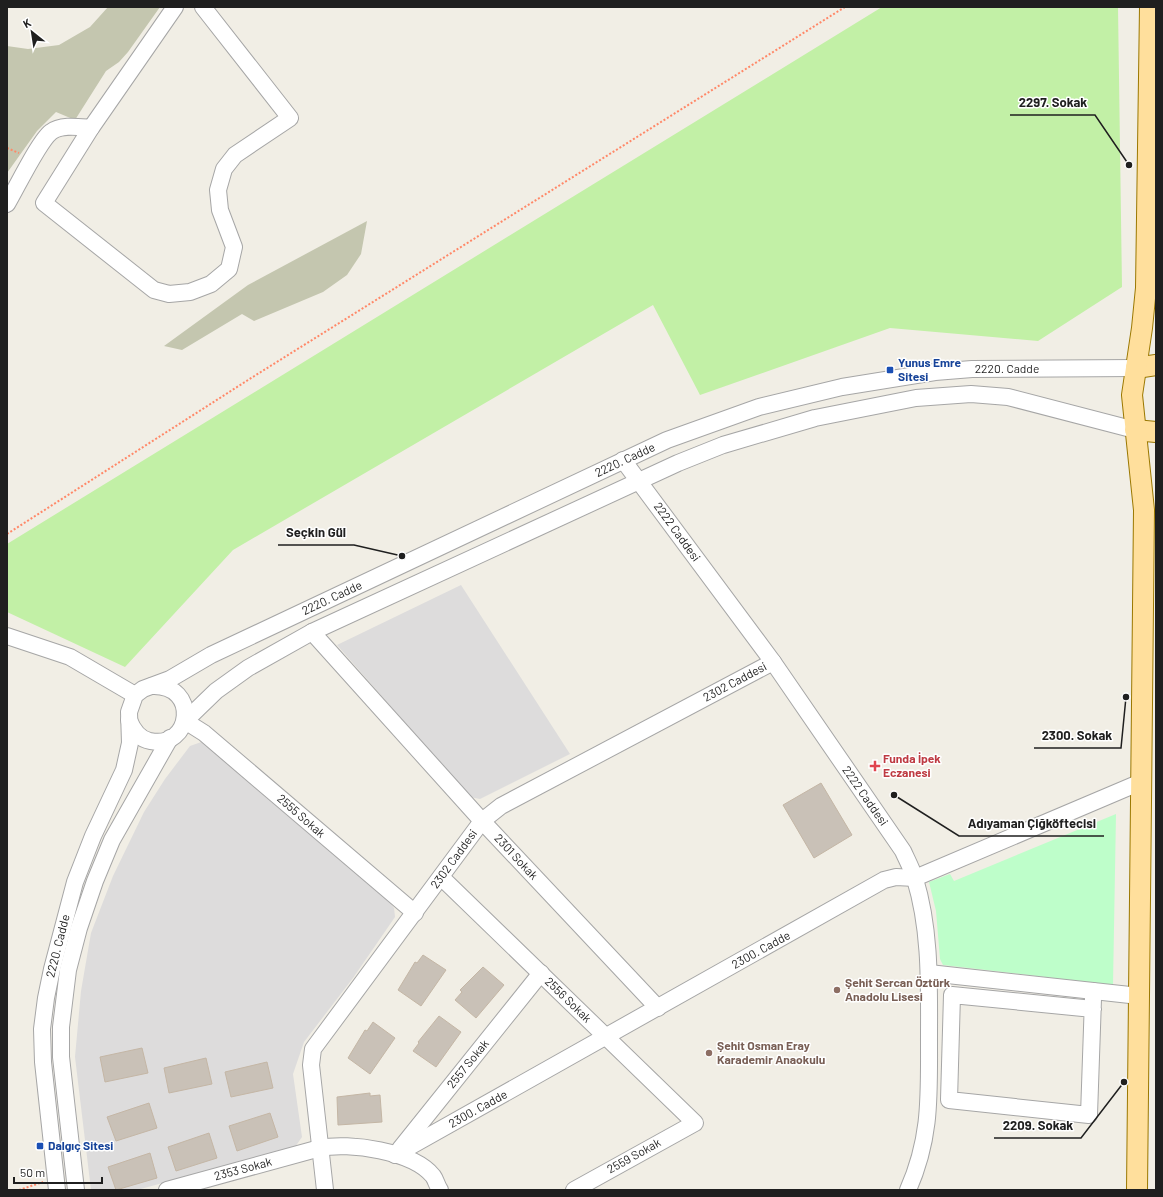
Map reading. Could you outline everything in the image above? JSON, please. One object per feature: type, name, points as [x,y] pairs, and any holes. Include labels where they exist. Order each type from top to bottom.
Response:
[{"type":"main road","points":[[1137,1190],[1144,510],[1132,395],[1146,288],[1150,7]]},
{"type":"main road","points":[[1136,368],[1156,365]]},
{"type":"main road","points":[[1136,430],[1156,432]]},
{"type":"street","points":[[175,7],[91,128],[44,203],[154,290],[170,294],[190,292],[211,284],[229,269],[234,247],[220,210],[218,190],[224,169],[235,155],[290,118],[203,7]]},
{"type":"street","points":[[7,204],[41,145],[51,132],[63,127],[91,128]]},
{"type":"street","name":"2220. Cadde","points":[[56,1184],[43,1062],[42,1029],[46,998],[75,882],[93,836],[124,770],[130,743],[128,712],[136,695],[142,689],[170,678],[211,655],[623,460],[667,440],[713,422],[759,407],[842,387],[935,372],[972,369],[1136,368]]},
{"type":"street","name":"2220. Cadde","points":[[76,1190],[61,1057],[62,1027],[68,970],[79,928],[95,881],[112,840],[170,738],[181,730],[184,721],[216,691],[248,668],[312,632],[639,481],[723,445],[767,431],[830,415],[916,398],[971,394],[1008,397],[1136,430]]},
{"type":"street","name":"2222 Caddesi","points":[[623,460],[773,662],[903,851],[915,878],[922,908],[929,973],[928,1118],[918,1168],[908,1190]]},
{"type":"street","name":"2301 Sokak","points":[[312,632],[482,821],[658,1008]]},
{"type":"street","points":[[7,636],[70,657],[136,695]]},
{"type":"street","name":"2302 Caddesi","points":[[325,1190],[311,1065],[313,1049],[482,821],[502,806],[773,662]]},
{"type":"street","points":[[152,686],[161,685],[170,688],[178,694],[183,702],[185,711],[184,721]]},
{"type":"street","points":[[128,712],[133,730],[140,736],[157,742],[170,738]]},
{"type":"street","name":"2555 Sokak","points":[[184,721],[204,733],[415,913]]},
{"type":"street","name":"2300. Cadde","points":[[395,1155],[884,880],[896,877],[915,878],[1141,782]]},
{"type":"street","name":"2556 Sokak","points":[[441,877],[695,1123]]},
{"type":"street","name":"2557 Sokak","points":[[395,1155],[541,973]]},
{"type":"street","points":[[929,973],[1139,996]]},
{"type":"street","points":[[1093,991],[1093,1009],[1089,1115],[949,1100],[952,995],[1093,1009]]},
{"type":"street","name":"2559 Sokak","points":[[574,1190],[695,1123]]},
{"type":"street","name":"2353 Sokak","points":[[167,1190],[320,1148],[341,1145],[355,1146],[395,1155],[422,1167],[432,1176],[440,1190]]},
{"type":"path","points":[[7,534],[268,367],[845,7]]},
{"type":"path","points":[[19,1190],[56,1184]]},
{"type":"shaded area","points":[[108,7],[160,7],[128,52],[119,62],[106,71],[75,120],[56,112],[37,131],[7,173],[7,46],[28,49],[59,45],[90,27]]},
{"type":"shaded area","points":[[367,221],[361,254],[347,275],[323,292],[254,321],[242,314],[182,350],[164,346],[248,285]]},
{"type":"shaded area","points":[[461,585],[570,754],[480,799],[470,797],[337,645]]},
{"type":"shaded area","points":[[207,740],[388,900],[394,908],[395,917],[353,978],[304,1042],[293,1074],[302,1137],[295,1147],[137,1190],[91,1190],[75,1057],[81,991],[91,933],[113,876],[144,812],[165,779],[190,746]]},
{"type":"green space","points":[[882,7],[1118,7],[1122,287],[1038,341],[890,328],[700,395],[653,305],[233,550],[125,667],[7,612],[7,544]]},
{"type":"green space","points":[[1116,814],[1113,985],[943,965],[940,959],[936,911],[929,882],[950,874],[954,881]]},
{"type":"building","points":[[821,783],[852,835],[814,858],[783,805]]},
{"type":"building","points":[[423,955],[446,970],[421,1006],[398,990],[415,962],[417,963]]},
{"type":"building","points":[[483,967],[504,985],[476,1018],[455,1000],[462,992],[460,990]]},
{"type":"building","points":[[439,1016],[461,1032],[436,1067],[413,1051],[419,1043],[418,1042]]},
{"type":"building","points":[[373,1022],[395,1038],[370,1074],[348,1058],[365,1030],[367,1031]]},
{"type":"building","points":[[142,1048],[148,1073],[105,1082],[100,1057]]},
{"type":"building","points":[[206,1058],[212,1084],[169,1093],[164,1068]]},
{"type":"building","points":[[267,1062],[273,1088],[231,1097],[225,1072]]},
{"type":"building","points":[[370,1093],[370,1096],[380,1095],[382,1122],[338,1125],[337,1097]]},
{"type":"building","points":[[149,1103],[157,1128],[116,1141],[107,1117]]},
{"type":"building","points":[[270,1113],[278,1137],[237,1151],[229,1126]]},
{"type":"building","points":[[209,1133],[217,1158],[176,1171],[168,1147]]},
{"type":"building","points":[[150,1153],[157,1178],[116,1190],[108,1167]]},
{"type":"place","name":"2297. Sokak","points":[[1129,165]]},
{"type":"place","name":"Yunus Emre Sitesi","points":[[890,370]]},
{"type":"place","name":"Seçkin Gül","points":[[402,556]]},
{"type":"place","name":"2300. Sokak","points":[[1126,697]]},
{"type":"place","name":"Funda İpek Eczanesi","points":[[875,766]]},
{"type":"place","name":"Adıyaman Çiğköftecisi","points":[[894,795]]},
{"type":"place","name":"Şehit Sercan Öztürk Anadolu Lisesi","points":[[837,990]]},
{"type":"place","name":"Şehit Osman Eray Karademir Anaokulu","points":[[709,1053]]},
{"type":"place","name":"2209. Sokak","points":[[1124,1082]]},
{"type":"place","name":"Dalgıç Sitesi","points":[[40,1146]]}]
